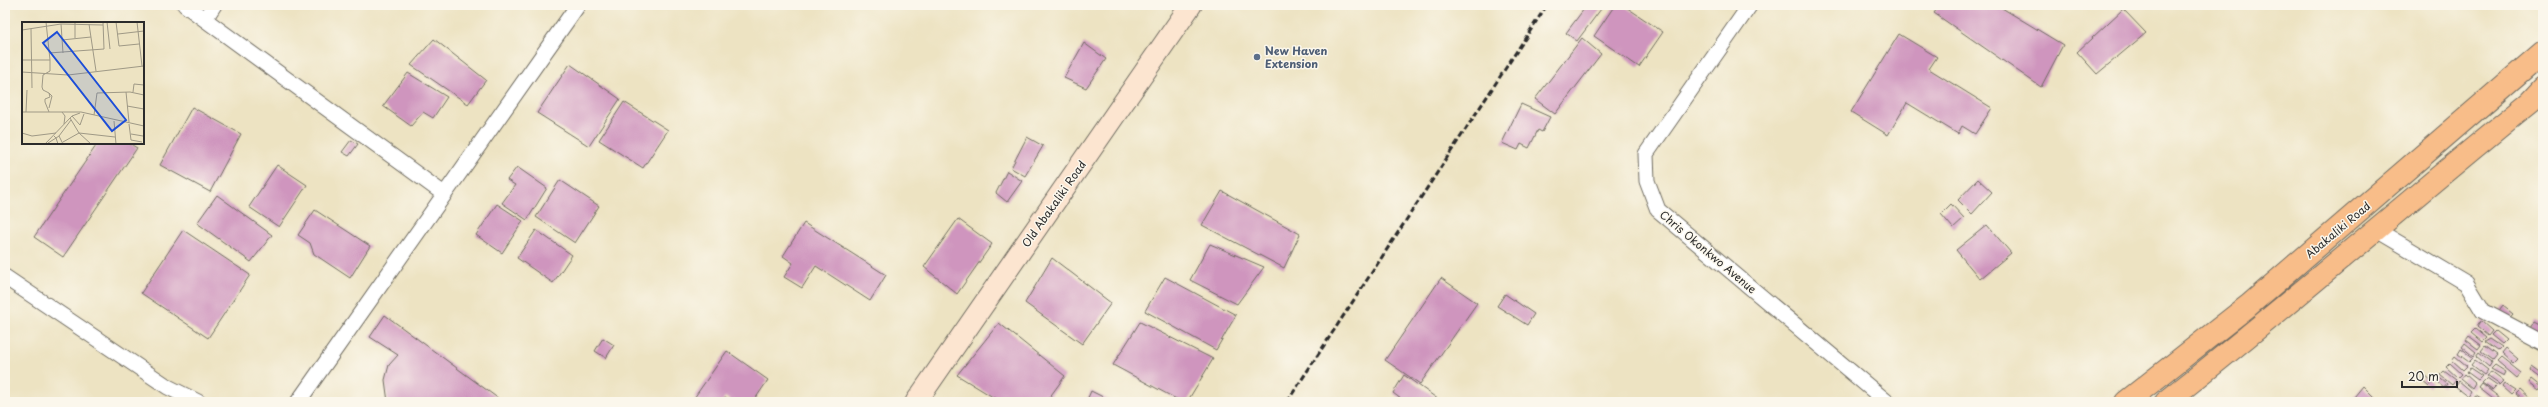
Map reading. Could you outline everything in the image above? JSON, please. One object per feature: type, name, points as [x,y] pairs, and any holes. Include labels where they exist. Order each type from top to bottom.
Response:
[{"type":"highway","name":"Abakaliki Road","points":[[2126,402],[2248,306],[2543,52]]},
{"type":"highway","points":[[2166,402],[2300,295],[2375,229],[2530,102],[2543,88]]},
{"type":"main road","name":"Old Abakaliki Road","points":[[916,402],[1191,5]]},
{"type":"street","points":[[185,5],[444,194]]},
{"type":"street","points":[[205,19],[214,5]]},
{"type":"street","points":[[298,402],[578,5]]},
{"type":"street","name":"Chris Okonkwo Avenue","points":[[1750,5],[1646,154],[1646,181],[1658,210],[1887,402]]},
{"type":"street","points":[[2375,229],[2466,283],[2483,311],[2543,343]]},
{"type":"street","points":[[5,277],[168,387],[198,402]]},
{"type":"building","points":[[1587,5],[1604,5],[1577,41],[1566,33]]},
{"type":"building","points":[[1615,5],[1623,5],[1663,32],[1639,67],[1594,36]]},
{"type":"building","points":[[1940,5],[1997,5],[2063,45],[2041,87],[1934,13]]},
{"type":"building","points":[[2123,9],[2146,33],[2097,74],[2077,52]]},
{"type":"building","points":[[1899,34],[1937,57],[1929,69],[1992,108],[1975,134],[1962,126],[1958,134],[1907,103],[1888,135],[1851,112]]},
{"type":"building","points":[[1582,38],[1601,54],[1555,114],[1535,99]]},
{"type":"building","points":[[434,39],[486,80],[468,104],[411,65]]},
{"type":"building","points":[[1084,43],[1106,59],[1086,88],[1064,78]]},
{"type":"building","points":[[570,64],[620,99],[589,146],[537,113]]},
{"type":"building","points":[[408,73],[447,97],[433,118],[423,112],[411,126],[383,106]]},
{"type":"building","points":[[624,102],[668,130],[643,168],[599,140]]},
{"type":"building","points":[[1521,104],[1550,117],[1542,132],[1538,130],[1529,148],[1521,144],[1518,150],[1502,143]]},
{"type":"building","points":[[192,107],[241,134],[210,192],[160,165]]},
{"type":"building","points":[[1027,137],[1043,146],[1025,176],[1011,168]]},
{"type":"building","points":[[351,140],[358,144],[349,156],[342,152]]},
{"type":"building","points":[[97,144],[131,144],[137,148],[63,257],[34,237]]},
{"type":"building","points":[[277,165],[307,185],[279,227],[249,207]]},
{"type":"building","points":[[517,167],[547,188],[527,220],[502,203],[515,185],[507,180]]},
{"type":"building","points":[[1007,171],[1022,181],[1007,202],[996,193]]},
{"type":"building","points":[[1978,179],[1992,192],[1972,214],[1958,200]]},
{"type":"building","points":[[560,180],[599,206],[575,243],[536,217]]},
{"type":"building","points":[[1222,191],[1300,234],[1284,268],[1202,225]]},
{"type":"building","points":[[217,195],[272,235],[251,262],[197,223]]},
{"type":"building","points":[[497,204],[523,221],[502,253],[476,235]]},
{"type":"building","points":[[1951,204],[1964,218],[1953,228],[1941,214]]},
{"type":"building","points":[[315,210],[370,246],[350,278],[314,254],[310,243],[298,235]]},
{"type":"building","points":[[958,219],[992,244],[957,294],[924,267]]},
{"type":"building","points":[[804,223],[886,275],[870,301],[816,266],[802,288],[784,277],[793,263],[783,256]]},
{"type":"building","points":[[1987,225],[2011,253],[1980,279],[1956,250]]},
{"type":"building","points":[[183,230],[250,275],[208,338],[141,293]]},
{"type":"building","points":[[536,230],[572,255],[553,283],[517,258]]},
{"type":"building","points":[[1210,244],[1264,267],[1237,304],[1190,280]]},
{"type":"building","points":[[1052,258],[1111,303],[1082,344],[1025,303]]},
{"type":"building","points":[[1165,277],[1236,315],[1216,350],[1145,311]]},
{"type":"building","points":[[1441,278],[1477,303],[1420,384],[1385,360]]},
{"type":"building","points":[[1505,294],[1534,314],[1527,325],[1497,306]]},
{"type":"building","points":[[2503,306],[2513,314],[2507,321],[2497,314]]},
{"type":"building","points":[[385,315],[503,402],[388,402],[385,380],[389,365],[398,355],[370,337]]},
{"type":"building","points":[[2481,321],[2492,331],[2488,336],[2477,327]]},
{"type":"building","points":[[1140,322],[1213,359],[1187,402],[1182,402],[1113,365]]},
{"type":"building","points":[[2534,322],[2543,327],[2543,340],[2528,331]]},
{"type":"building","points":[[999,323],[1065,376],[1046,402],[1001,402],[957,375]]},
{"type":"building","points":[[2475,329],[2486,338],[2482,342],[2471,333]]},
{"type":"building","points":[[2495,331],[2506,340],[2502,344],[2491,335]]},
{"type":"building","points":[[2469,336],[2481,345],[2478,349],[2466,340]]},
{"type":"building","points":[[603,338],[614,345],[606,358],[595,351]]},
{"type":"building","points":[[2490,339],[2502,347],[2498,351],[2485,342]]},
{"type":"building","points":[[2465,343],[2476,352],[2473,356],[2462,347]]},
{"type":"building","points":[[2485,346],[2497,355],[2493,360],[2481,351]]},
{"type":"building","points":[[2505,348],[2518,359],[2513,364],[2501,353]]},
{"type":"building","points":[[2461,349],[2473,358],[2469,362],[2458,354]]},
{"type":"building","points":[[727,351],[768,380],[753,402],[732,402],[725,397],[722,402],[700,402],[694,398]]},
{"type":"building","points":[[2479,352],[2492,362],[2489,367],[2476,356]]},
{"type":"building","points":[[2455,356],[2467,366],[2463,370],[2452,360]]},
{"type":"building","points":[[2501,357],[2521,373],[2517,378],[2497,361]]},
{"type":"building","points":[[2475,360],[2488,370],[2484,375],[2471,365]]},
{"type":"building","points":[[2450,363],[2462,374],[2458,378],[2446,367]]},
{"type":"building","points":[[2495,365],[2506,372],[2504,376],[2491,369]]},
{"type":"building","points":[[2532,366],[2543,374],[2542,379],[2530,370]]},
{"type":"building","points":[[2470,368],[2482,376],[2478,380],[2467,372]]},
{"type":"building","points":[[2444,371],[2456,380],[2452,385],[2440,375]]},
{"type":"building","points":[[2491,372],[2503,381],[2499,385],[2486,376]]},
{"type":"building","points":[[2465,374],[2476,384],[2473,389],[2461,379]]},
{"type":"building","points":[[1404,375],[1442,402],[1405,402],[1393,393]]},
{"type":"building","points":[[2436,375],[2447,384],[2444,388],[2433,379]]},
{"type":"building","points":[[2425,376],[2433,383],[2430,387],[2422,380]]},
{"type":"building","points":[[2486,379],[2496,386],[2492,390],[2482,383]]},
{"type":"building","points":[[2532,379],[2542,387],[2539,391],[2529,383]]},
{"type":"building","points":[[2459,381],[2471,391],[2468,396],[2455,386]]},
{"type":"building","points":[[2504,383],[2515,390],[2511,394],[2502,386]]},
{"type":"building","points":[[2482,384],[2500,398],[2497,402],[2479,388]]},
{"type":"building","points":[[2363,386],[2379,402],[2350,402]]},
{"type":"building","points":[[2519,390],[2529,399],[2525,402],[2515,394]]},
{"type":"building","points":[[1091,391],[1113,402],[1086,402]]},
{"type":"building","points":[[2476,395],[2484,400],[2483,402],[2477,402],[2472,398]]},
{"type":"railway","points":[[1287,402],[1547,5]]},
{"type":"place","name":"New Haven Extension","points":[[1257,57]]}]
